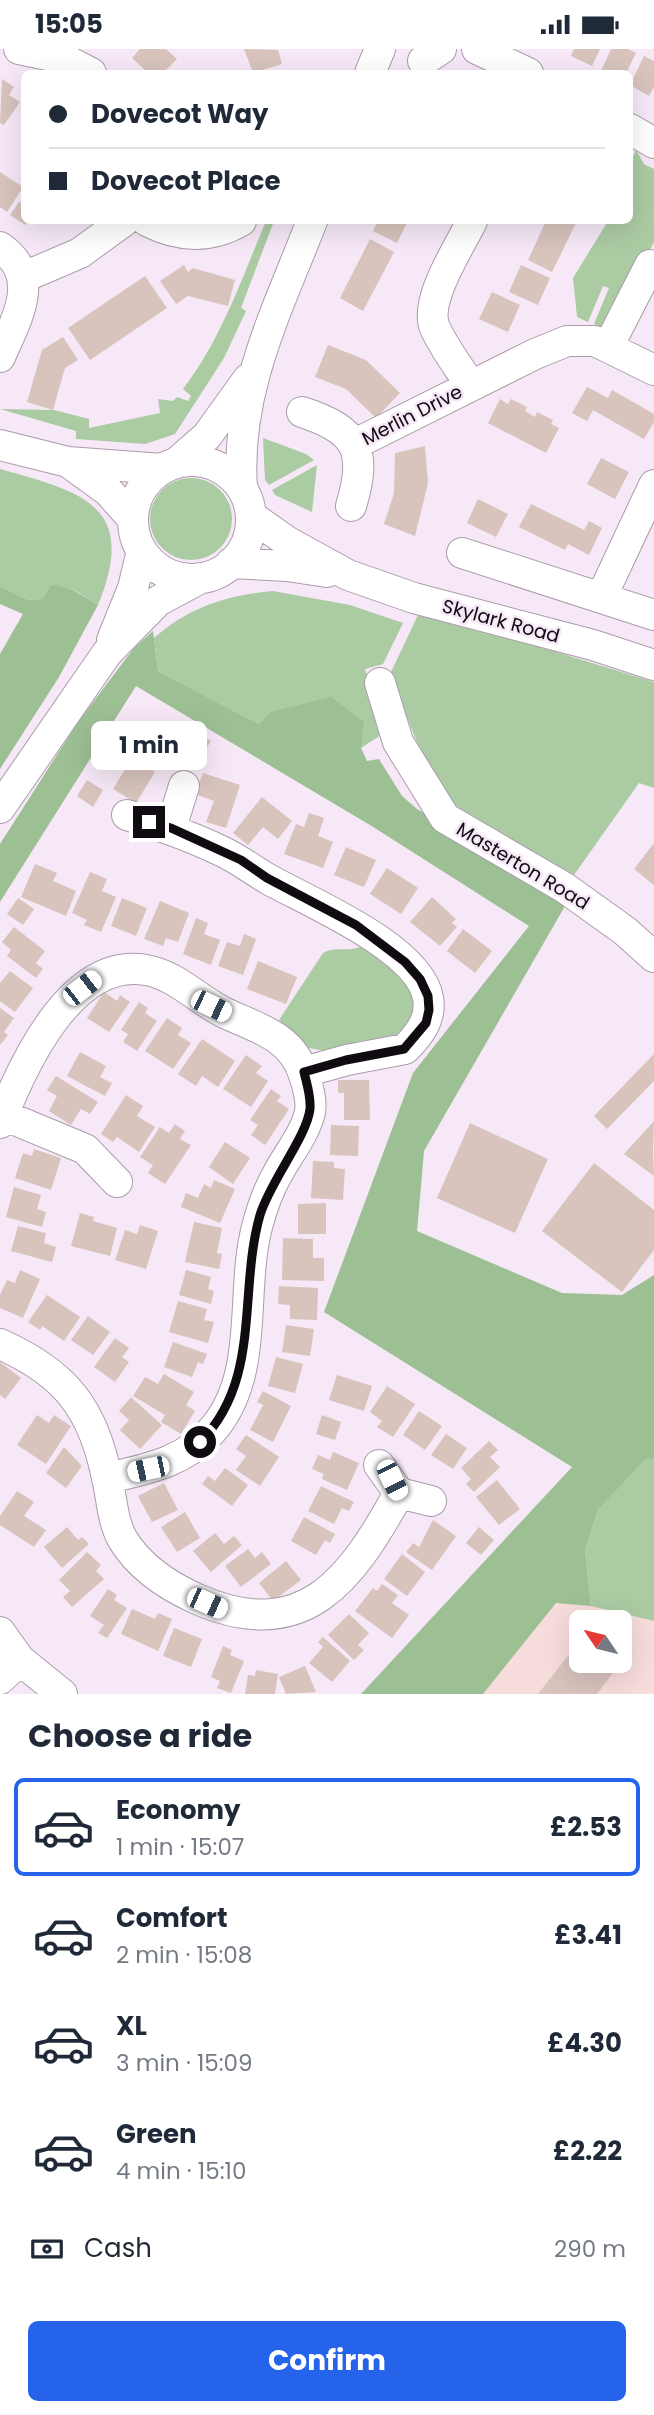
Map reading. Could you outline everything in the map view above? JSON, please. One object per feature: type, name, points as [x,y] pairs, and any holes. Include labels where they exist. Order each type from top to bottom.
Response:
[{"type":"street","points":[[19,49],[62,58],[85,70]]},
{"type":"street","points":[[371,70],[380,49]]},
{"type":"street","points":[[477,49],[522,70]]},
{"type":"street","points":[[633,131],[654,142]]},
{"type":"street","points":[[155,224],[184,234],[218,232],[235,224]]},
{"type":"street","points":[[0,808],[107,653],[158,601],[231,563],[246,542],[251,516],[242,488],[239,450],[252,373],[311,224]]},
{"type":"street","name":"Merlin Drive","points":[[470,385],[435,328],[433,312],[434,300],[471,224]]},
{"type":"street","points":[[24,277],[60,264],[116,228]]},
{"type":"street","points":[[0,247],[19,266],[24,277],[20,308],[0,357]]},
{"type":"street","points":[[608,347],[650,265]]},
{"type":"street","name":"Merlin Drive","points":[[355,444],[470,385],[567,341],[585,339],[608,347],[654,370]]},
{"type":"street","points":[[133,519],[141,490],[207,436],[252,373]]},
{"type":"street","name":"Merlin Drive","points":[[302,412],[335,424],[355,444],[360,466],[351,506]]},
{"type":"street","points":[[0,445],[68,462],[169,466],[206,462],[232,477],[242,488]]},
{"type":"street","points":[[68,462],[108,491],[133,519],[142,551],[153,564],[167,573],[184,578],[201,578]]},
{"type":"street","points":[[601,598],[654,485]]},
{"type":"street","name":"Skylark Road","points":[[251,516],[288,542],[348,575],[414,598],[593,645],[654,665]]},
{"type":"street","points":[[107,653],[133,588],[142,551]]},
{"type":"street","points":[[462,554],[647,613]]},
{"type":"street","name":"Skylark Road","points":[[231,563],[287,566],[348,575]]},
{"type":"street","name":"Masterton Road","points":[[380,683],[387,746],[445,818],[565,888],[625,931],[654,957]]},
{"type":"street","points":[[171,828],[184,786]]},
{"type":"street","points":[[127,815],[171,828],[241,860],[267,878],[356,925],[405,962],[420,979],[428,996],[429,1010],[426,1023],[404,1049],[346,1060],[304,1072]]},
{"type":"street","points":[[107,1478],[148,1469],[187,1452],[214,1428],[223,1415],[242,1363],[251,1258],[260,1216],[266,1198],[310,1112],[310,1094],[304,1072],[289,1049],[268,1030],[211,1006],[159,974],[147,970],[117,969],[94,979],[69,1002],[37,1045],[1,1119],[85,1149],[117,1182]]},
{"type":"street","points":[[0,1344],[37,1363],[85,1408],[99,1438],[117,1527],[122,1539],[147,1568],[192,1596],[222,1610],[253,1616],[271,1616],[299,1608],[328,1590],[357,1561],[399,1493]]},
{"type":"street","points":[[380,1465],[399,1493],[431,1500]]},
{"type":"street","points":[[0,1632],[10,1669],[62,1694]]},
{"type":"shaded area","points":[[556,1602],[608,1610],[569,1610],[569,1673],[632,1673],[632,1616],[654,1621],[654,1694],[483,1694]]},
{"type":"green space","points":[[636,150],[644,164],[654,169],[654,242],[610,331],[594,324],[609,288],[603,286],[588,322],[577,317],[573,278],[606,224],[633,224],[633,156]]},
{"type":"green space","points":[[265,224],[273,224],[241,308],[246,311],[224,358],[175,434],[145,444],[76,439],[76,431],[0,409],[54,410],[89,419],[89,428],[160,413],[158,399],[173,401],[177,397],[188,401],[191,396],[183,389],[209,350]]},
{"type":"green space","points":[[263,438],[306,454],[314,460],[269,485],[265,480]]},
{"type":"green space","points":[[317,465],[312,512],[275,495],[272,490]]},
{"type":"green space","points":[[0,469],[56,486],[78,496],[95,508],[107,524],[112,545],[109,571],[98,605],[74,590],[50,586],[42,599],[28,600],[0,586]]},
{"type":"green space","points":[[191,478],[207,481],[220,490],[229,503],[232,519],[229,535],[220,548],[207,557],[191,560],[175,557],[162,548],[153,535],[150,519],[153,503],[162,490],[175,481]]},
{"type":"green space","points":[[0,586],[28,600],[42,599],[50,586],[73,590],[98,605],[59,677],[0,769],[0,654],[23,614],[0,604]]},
{"type":"green space","points":[[273,591],[350,605],[403,623],[383,664],[365,669],[382,727],[381,735],[361,748],[259,724],[158,671],[154,638],[167,627],[209,604]]},
{"type":"green space","points":[[418,615],[550,650],[654,682],[654,788],[639,783],[569,882],[454,808],[443,793],[417,743],[391,672]]},
{"type":"green space","points":[[153,631],[158,671],[259,724],[271,712],[331,697],[364,722],[361,748],[367,761],[379,759],[402,796],[417,809],[569,899],[424,1151],[417,1231],[562,1293],[622,1295],[654,1275],[654,1460],[646,1458],[598,1510],[585,1550],[591,1606],[556,1603],[483,1694],[361,1694],[572,1467],[324,1312],[413,1073],[529,926],[370,825],[136,686],[0,902],[0,844],[78,722],[134,648]]},
{"type":"green space","points":[[367,944],[381,955],[415,995],[414,1019],[397,1036],[361,1041],[325,1051],[309,1048],[279,1020],[323,953],[355,949]]},
{"type":"green space","points":[[646,1457],[654,1460],[654,1621],[632,1616],[632,1610],[608,1610],[591,1606],[585,1550],[598,1510]]},
{"type":"building","points":[[140,49],[166,49],[177,59],[166,70],[145,70],[132,58]]},
{"type":"building","points":[[244,49],[278,50],[282,64],[263,70],[252,70]]},
{"type":"building","points":[[574,49],[600,49],[592,66],[571,56]]},
{"type":"building","points":[[611,49],[628,49],[636,53],[628,70],[601,70]]},
{"type":"building","points":[[644,56],[654,61],[654,87],[649,96],[633,87],[633,79]]},
{"type":"building","points":[[2,79],[14,87],[9,95],[20,102],[4,125],[0,123]]},
{"type":"building","points":[[0,172],[21,186],[21,190],[7,212],[0,207]]},
{"type":"building","points":[[19,202],[21,203],[21,222],[10,215]]},
{"type":"building","points":[[376,224],[406,224],[397,243],[373,231]]},
{"type":"building","points":[[545,224],[576,224],[552,272],[528,260]]},
{"type":"building","points":[[370,239],[394,252],[363,311],[340,298]]},
{"type":"building","points":[[184,265],[188,272],[193,268],[235,280],[228,306],[188,296],[176,304],[160,281]]},
{"type":"building","points":[[521,265],[550,278],[538,305],[509,292]]},
{"type":"building","points":[[145,276],[167,308],[90,360],[68,328]]},
{"type":"building","points":[[492,292],[520,305],[508,332],[479,319]]},
{"type":"building","points":[[63,337],[78,360],[65,368],[53,410],[27,402],[42,350]]},
{"type":"building","points":[[328,345],[366,360],[400,393],[376,418],[346,389],[315,377]]},
{"type":"building","points":[[587,387],[608,398],[612,390],[654,414],[654,422],[644,439],[593,410],[587,421],[572,413]]},
{"type":"building","points":[[500,399],[508,404],[511,399],[527,407],[525,411],[535,417],[537,412],[553,420],[551,424],[559,428],[546,453],[488,423]]},
{"type":"building","points":[[425,446],[428,483],[415,536],[384,524],[394,493],[395,453]]},
{"type":"building","points":[[601,458],[629,472],[615,499],[587,484]]},
{"type":"building","points":[[478,499],[508,514],[496,537],[467,523]]},
{"type":"building","points":[[531,504],[584,530],[589,521],[602,528],[589,555],[568,544],[565,550],[519,527]]},
{"type":"building","points":[[162,722],[182,739],[158,767],[138,749]]},
{"type":"building","points":[[195,731],[211,741],[200,759],[184,748]]},
{"type":"building","points":[[132,758],[155,772],[136,803],[113,789]]},
{"type":"building","points":[[203,773],[240,785],[226,828],[206,822],[214,801],[195,794]]},
{"type":"building","points":[[87,780],[103,790],[93,807],[77,796]]},
{"type":"building","points":[[262,797],[292,821],[278,839],[263,827],[248,845],[233,833]]},
{"type":"building","points":[[309,813],[324,818],[318,836],[333,842],[323,868],[284,854],[296,824],[304,827]]},
{"type":"building","points":[[654,843],[654,885],[634,869]]},
{"type":"building","points":[[346,847],[376,860],[364,887],[334,875]]},
{"type":"building","points":[[35,864],[57,873],[53,881],[76,891],[66,916],[21,897]]},
{"type":"building","points":[[387,868],[418,888],[401,914],[370,894]]},
{"type":"building","points":[[90,872],[107,879],[102,891],[116,897],[101,932],[84,925],[87,920],[72,913]]},
{"type":"building","points":[[432,897],[456,919],[452,923],[457,927],[440,946],[410,922]]},
{"type":"building","points":[[18,898],[34,909],[23,925],[7,914]]},
{"type":"building","points":[[122,898],[147,908],[136,936],[111,926]]},
{"type":"building","points":[[160,901],[189,913],[178,942],[166,938],[163,946],[144,939]]},
{"type":"building","points":[[196,918],[208,923],[204,934],[220,940],[211,965],[183,954]]},
{"type":"building","points":[[14,927],[45,951],[36,963],[43,969],[36,978],[7,956],[11,950],[2,942]]},
{"type":"building","points":[[463,929],[492,951],[475,973],[447,951]]},
{"type":"building","points":[[244,934],[256,939],[243,975],[218,966],[227,942],[240,946]]},
{"type":"building","points":[[258,961],[297,977],[286,1004],[247,989]]},
{"type":"building","points":[[10,971],[33,988],[15,1012],[0,1001],[0,983]]},
{"type":"building","points":[[104,992],[117,1001],[120,995],[130,1002],[109,1032],[87,1018]]},
{"type":"building","points":[[139,1002],[148,1008],[145,1013],[157,1021],[137,1051],[123,1042],[128,1034],[121,1030]]},
{"type":"building","points":[[0,1008],[14,1018],[4,1032],[8,1035],[0,1045]]},
{"type":"building","points":[[167,1018],[182,1028],[178,1035],[191,1043],[173,1069],[145,1051]]},
{"type":"building","points":[[202,1039],[235,1061],[218,1087],[202,1076],[196,1086],[178,1074]]},
{"type":"building","points":[[80,1052],[106,1066],[100,1077],[112,1083],[105,1096],[67,1076]]},
{"type":"building","points":[[654,1054],[654,1081],[607,1129],[594,1116]]},
{"type":"building","points":[[246,1055],[262,1066],[256,1073],[268,1081],[251,1107],[223,1089]]},
{"type":"building","points":[[56,1076],[98,1102],[90,1114],[81,1109],[71,1125],[49,1111],[57,1096],[47,1090]]},
{"type":"building","points":[[338,1080],[369,1080],[370,1120],[344,1120],[344,1093],[338,1093]]},
{"type":"building","points":[[271,1089],[281,1096],[277,1101],[289,1109],[265,1145],[251,1135],[258,1125],[250,1120]]},
{"type":"building","points":[[126,1095],[143,1106],[137,1116],[155,1127],[139,1152],[117,1137],[113,1142],[101,1134]]},
{"type":"building","points":[[654,1121],[653,1151],[654,1176],[624,1154]]},
{"type":"building","points":[[470,1123],[548,1159],[515,1233],[437,1198]]},
{"type":"building","points":[[175,1124],[185,1131],[180,1139],[191,1145],[165,1184],[148,1173],[153,1165],[140,1157],[160,1127],[169,1133]]},
{"type":"building","points":[[331,1125],[359,1126],[358,1156],[330,1155]]},
{"type":"building","points":[[225,1142],[250,1158],[233,1184],[209,1167]]},
{"type":"building","points":[[34,1149],[61,1158],[51,1190],[15,1178],[23,1153],[32,1156]]},
{"type":"building","points":[[313,1161],[334,1162],[334,1168],[345,1169],[343,1200],[311,1198]]},
{"type":"building","points":[[594,1163],[654,1210],[654,1250],[622,1292],[542,1231]]},
{"type":"building","points":[[214,1180],[235,1189],[220,1223],[181,1207],[186,1193],[198,1198],[204,1184],[211,1188]]},
{"type":"building","points":[[14,1187],[41,1195],[37,1209],[46,1212],[42,1227],[6,1217]]},
{"type":"building","points":[[326,1203],[326,1234],[298,1234],[298,1204]]},
{"type":"building","points":[[80,1213],[94,1217],[93,1221],[117,1228],[110,1256],[71,1246]]},
{"type":"building","points":[[194,1222],[222,1228],[217,1253],[222,1254],[219,1269],[185,1262]]},
{"type":"building","points":[[140,1225],[158,1231],[146,1269],[115,1260],[125,1230],[137,1234]]},
{"type":"building","points":[[18,1226],[46,1233],[44,1243],[56,1247],[52,1262],[11,1251]]},
{"type":"building","points":[[283,1238],[313,1239],[313,1258],[324,1258],[324,1281],[282,1280]]},
{"type":"building","points":[[20,1270],[40,1279],[23,1318],[0,1308],[0,1295],[7,1280],[15,1283]]},
{"type":"building","points":[[186,1270],[211,1277],[208,1289],[214,1291],[211,1304],[179,1295]]},
{"type":"building","points":[[279,1286],[318,1288],[317,1320],[290,1319],[290,1305],[278,1304]]},
{"type":"building","points":[[47,1295],[80,1317],[64,1341],[42,1326],[40,1330],[28,1322]]},
{"type":"building","points":[[178,1301],[207,1309],[204,1320],[214,1322],[208,1343],[169,1332]]},
{"type":"building","points":[[88,1316],[110,1332],[93,1355],[71,1340]]},
{"type":"building","points":[[286,1325],[314,1329],[310,1356],[282,1352]]},
{"type":"building","points":[[115,1338],[129,1348],[122,1357],[129,1362],[115,1382],[94,1367]]},
{"type":"building","points":[[173,1342],[207,1354],[203,1364],[198,1362],[192,1377],[164,1367]]},
{"type":"building","points":[[276,1357],[303,1364],[295,1393],[268,1386]]},
{"type":"building","points":[[0,1362],[21,1378],[5,1399],[0,1395]]},
{"type":"building","points":[[164,1374],[194,1392],[186,1405],[195,1411],[181,1434],[161,1422],[165,1415],[133,1396],[145,1377],[158,1384]]},
{"type":"building","points":[[337,1375],[372,1386],[364,1411],[329,1400]]},
{"type":"building","points":[[387,1386],[415,1404],[393,1437],[377,1427],[382,1421],[370,1412]]},
{"type":"building","points":[[263,1391],[291,1406],[273,1442],[250,1430],[263,1405],[257,1402]]},
{"type":"building","points":[[131,1397],[162,1425],[140,1449],[120,1430],[129,1420],[119,1411]]},
{"type":"building","points":[[419,1411],[442,1426],[425,1450],[403,1435]]},
{"type":"building","points":[[37,1415],[49,1423],[54,1415],[71,1426],[46,1464],[17,1445]]},
{"type":"building","points":[[322,1415],[341,1422],[335,1440],[316,1434]]},
{"type":"building","points":[[446,1434],[467,1448],[453,1469],[431,1455]]},
{"type":"building","points":[[246,1435],[279,1457],[260,1486],[236,1470],[246,1456],[236,1449]]},
{"type":"building","points":[[489,1441],[498,1450],[490,1457],[500,1467],[474,1492],[466,1484],[471,1479],[461,1468]]},
{"type":"building","points":[[64,1447],[82,1466],[66,1488],[46,1473]]},
{"type":"building","points":[[333,1452],[359,1463],[347,1490],[322,1479],[324,1474],[312,1469],[318,1455],[330,1460]]},
{"type":"building","points":[[225,1468],[248,1485],[232,1506],[202,1484],[208,1476],[215,1481]]},
{"type":"building","points":[[497,1480],[520,1509],[499,1525],[476,1497]]},
{"type":"building","points":[[164,1483],[178,1510],[152,1522],[138,1496]]},
{"type":"building","points":[[321,1486],[354,1502],[349,1511],[342,1508],[334,1524],[308,1511]]},
{"type":"building","points":[[17,1491],[34,1502],[24,1516],[46,1530],[34,1547],[0,1525],[0,1516]]},
{"type":"building","points":[[185,1512],[200,1538],[177,1552],[161,1527]]},
{"type":"building","points":[[304,1517],[335,1534],[330,1543],[325,1540],[316,1555],[291,1541]]},
{"type":"building","points":[[433,1520],[456,1536],[432,1570],[406,1552],[413,1543],[419,1547]]},
{"type":"building","points":[[67,1527],[78,1540],[82,1537],[89,1544],[62,1568],[44,1547]]},
{"type":"building","points":[[479,1527],[494,1540],[481,1555],[466,1543]]},
{"type":"building","points":[[215,1533],[224,1544],[234,1536],[242,1545],[211,1572],[193,1551]]},
{"type":"building","points":[[248,1549],[255,1558],[262,1552],[271,1564],[241,1587],[225,1566]]},
{"type":"building","points":[[87,1552],[101,1565],[96,1571],[104,1579],[72,1607],[63,1597],[70,1591],[59,1580]]},
{"type":"building","points":[[402,1554],[425,1572],[407,1596],[384,1579]]},
{"type":"building","points":[[286,1561],[301,1580],[273,1601],[259,1583]]},
{"type":"building","points":[[382,1584],[398,1595],[392,1603],[409,1615],[392,1638],[355,1611],[373,1588],[377,1591]]},
{"type":"building","points":[[108,1589],[117,1595],[114,1600],[127,1608],[107,1638],[98,1633],[104,1625],[90,1616]]},
{"type":"building","points":[[132,1609],[155,1619],[158,1613],[172,1619],[158,1651],[121,1634]]},
{"type":"building","points":[[349,1614],[369,1633],[358,1645],[364,1650],[354,1660],[328,1635]]},
{"type":"building","points":[[174,1628],[202,1639],[191,1667],[163,1656]]},
{"type":"building","points":[[323,1637],[350,1661],[332,1682],[309,1663],[323,1647],[318,1642]]},
{"type":"building","points":[[223,1646],[232,1650],[230,1655],[244,1661],[231,1693],[217,1688],[220,1681],[211,1677]]},
{"type":"building","points":[[569,1654],[569,1673],[613,1673],[597,1694],[538,1694]]},
{"type":"building","points":[[305,1666],[316,1692],[286,1694],[279,1677]]},
{"type":"building","points":[[256,1670],[278,1674],[275,1694],[245,1694],[248,1675],[255,1676]]},
{"type":"route","points":[[149,822],[171,828],[241,860],[267,878],[356,925],[405,962],[420,979],[428,996],[426,1023],[404,1049],[380,1056],[346,1060],[304,1072],[310,1094],[310,1112],[266,1198],[254,1238],[245,1346],[238,1381],[223,1415],[200,1442]]}]
